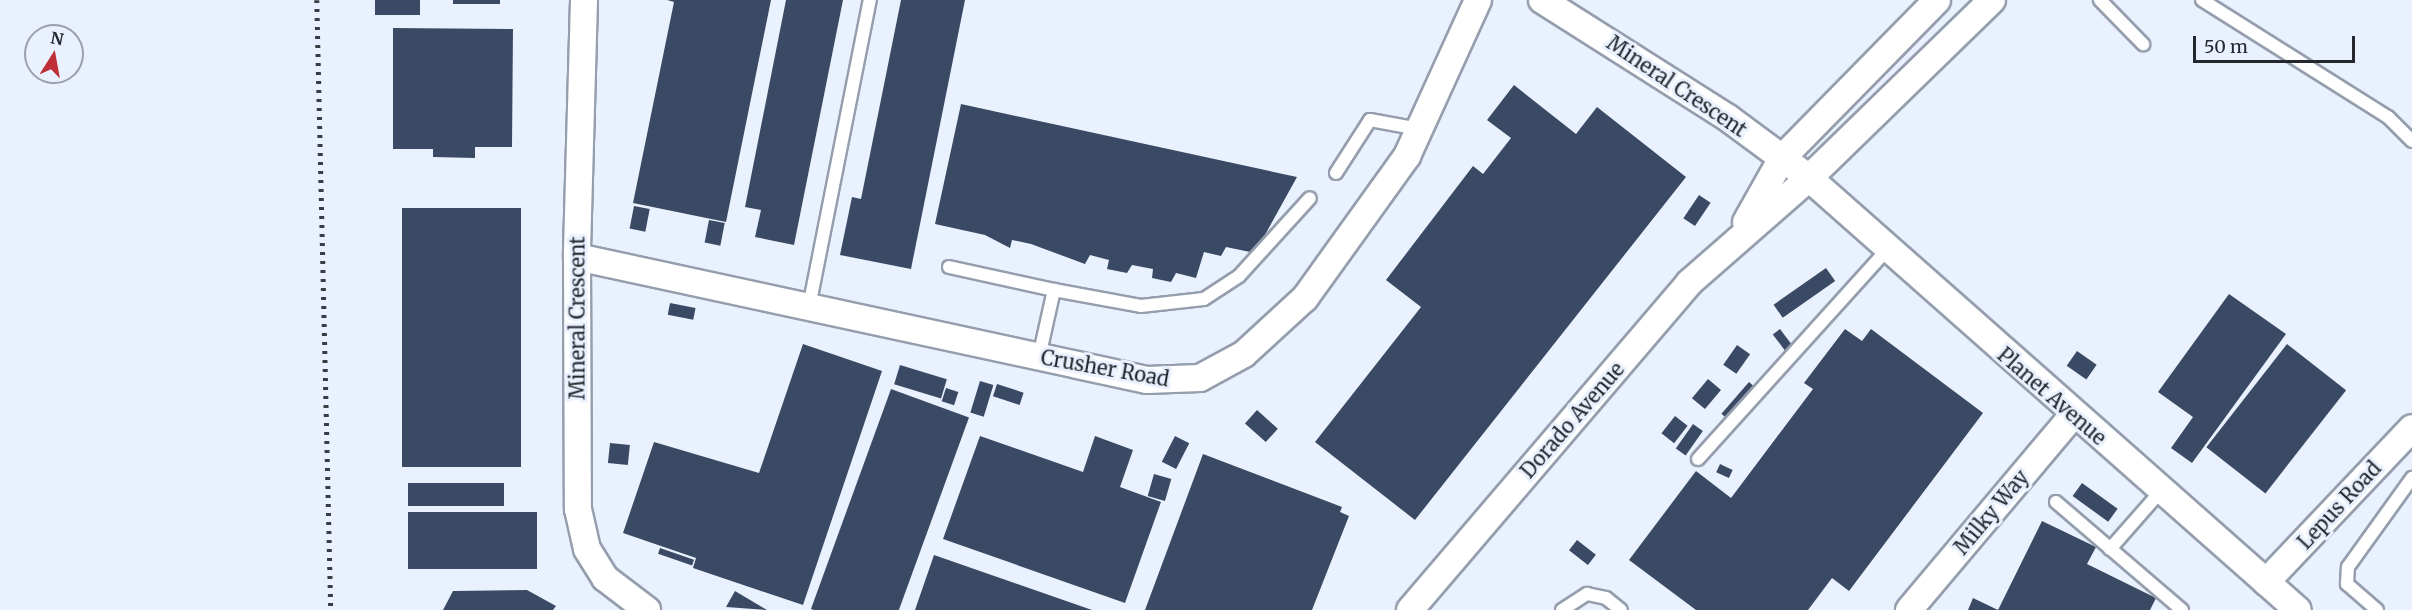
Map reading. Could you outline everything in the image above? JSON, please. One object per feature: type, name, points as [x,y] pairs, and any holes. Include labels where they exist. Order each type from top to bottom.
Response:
[{"type":"street","name":"Mineral Crescent","points":[[584,0],[577,257],[578,509],[587,549],[605,578],[647,610]]},
{"type":"street","name":"Crusher Road","points":[[577,257],[1039,357],[1172,382],[1200,378],[1244,354],[1305,298],[1407,156],[1478,0]]},
{"type":"street","name":"Mineral Crescent","points":[[1542,0],[1809,178]]},
{"type":"street","name":"Dorado Avenue","points":[[1739,235],[1782,158],[1937,0]]},
{"type":"street","name":"Dorado Avenue","points":[[1410,610],[1689,283],[1739,235],[1809,178],[1992,0]]},
{"type":"street","name":"Planet Avenue","points":[[1809,178],[1886,251],[2298,610]]},
{"type":"street","name":"Milky Way","points":[[1909,610],[2073,415]]},
{"type":"street","name":"Lepus Road","points":[[2266,582],[2412,428]]},
{"type":"lane","points":[[809,307],[870,0]]},
{"type":"lane","points":[[2100,0],[2143,44]]},
{"type":"lane","points":[[2202,0],[2388,117],[2412,141]]},
{"type":"lane","points":[[1336,173],[1370,120],[1419,129]]},
{"type":"lane","points":[[950,267],[1141,306],[1204,299],[1239,276],[1310,198]]},
{"type":"lane","points":[[1698,459],[1886,251]]},
{"type":"lane","points":[[1039,357],[1054,290]]},
{"type":"lane","points":[[2377,610],[2347,584],[2348,567],[2412,478]]},
{"type":"lane","points":[[2110,549],[2161,491]]},
{"type":"lane","points":[[2056,502],[2182,610]]},
{"type":"lane","points":[[1562,610],[1587,594],[1606,598],[1621,610]]},
{"type":"building","points":[[375,0],[420,0],[420,15],[375,15]]},
{"type":"building","points":[[453,0],[500,0],[500,4],[453,4]]},
{"type":"building","points":[[667,0],[771,0],[726,222],[633,203],[674,2]]},
{"type":"building","points":[[786,0],[843,0],[794,245],[755,237],[761,210],[745,207]]},
{"type":"building","points":[[901,0],[965,0],[911,269],[840,255],[852,197],[861,199]]},
{"type":"building","points":[[393,28],[513,29],[512,147],[475,147],[475,158],[433,157],[433,149],[393,149]]},
{"type":"building","points":[[1514,85],[1576,134],[1597,107],[1686,177],[1415,520],[1315,442],[1421,307],[1386,280],[1473,166],[1483,174],[1511,138],[1487,120]]},
{"type":"building","points":[[961,104],[1297,177],[1255,253],[1226,247],[1221,256],[1204,252],[1196,278],[1176,273],[1171,282],[1152,278],[1153,269],[1132,265],[1127,273],[1107,269],[1109,260],[1090,255],[1085,264],[1031,244],[1012,240],[1010,248],[985,235],[935,224]]},
{"type":"building","points":[[1699,195],[1711,203],[1695,226],[1683,218]]},
{"type":"building","points":[[634,206],[650,209],[645,232],[630,229]]},
{"type":"building","points":[[402,208],[521,208],[521,467],[402,467]]},
{"type":"building","points":[[709,220],[725,223],[720,246],[705,243]]},
{"type":"building","points":[[1826,268],[1835,281],[1783,318],[1774,305]]},
{"type":"building","points":[[2229,294],[2286,334],[2192,463],[2171,448],[2193,417],[2158,392]]},
{"type":"building","points":[[670,303],[696,308],[693,320],[668,315]]},
{"type":"building","points":[[1780,329],[1796,350],[1788,355],[1773,334]]},
{"type":"building","points":[[1845,329],[1862,341],[1871,329],[1983,413],[1849,591],[1832,578],[1808,610],[1696,610],[1629,560],[1696,471],[1731,498],[1813,389],[1804,383]]},
{"type":"building","points":[[803,344],[882,371],[803,605],[693,568],[696,558],[623,533],[654,442],[759,473]]},
{"type":"building","points":[[2287,344],[2346,390],[2265,493],[2206,447]]},
{"type":"building","points":[[1737,345],[1750,354],[1736,374],[1723,365]]},
{"type":"building","points":[[2077,351],[2097,365],[2086,380],[2067,366]]},
{"type":"building","points":[[900,365],[947,379],[941,398],[894,384]]},
{"type":"building","points":[[1708,379],[1721,390],[1705,409],[1692,398]]},
{"type":"building","points":[[980,381],[993,385],[984,417],[970,413]]},
{"type":"building","points":[[1749,382],[1757,389],[1730,421],[1721,414]]},
{"type":"building","points":[[997,384],[1024,393],[1020,405],[993,396]]},
{"type":"building","points":[[946,388],[958,392],[954,405],[942,401]]},
{"type":"building","points":[[891,389],[969,417],[899,610],[811,609]]},
{"type":"building","points":[[1257,410],[1278,429],[1266,442],[1245,423]]},
{"type":"building","points":[[1675,416],[1688,426],[1674,443],[1661,433]]},
{"type":"building","points":[[1693,424],[1703,431],[1686,455],[1676,449]]},
{"type":"building","points":[[980,436],[1083,472],[1095,436],[1133,450],[1120,487],[1161,502],[1125,603],[943,539]]},
{"type":"building","points":[[1175,436],[1189,443],[1176,469],[1162,462]]},
{"type":"building","points":[[610,443],[630,445],[628,465],[608,463]]},
{"type":"building","points":[[1203,454],[1342,507],[1340,512],[1349,516],[1312,610],[1145,610]]},
{"type":"building","points":[[1720,464],[1733,470],[1729,478],[1716,472]]},
{"type":"building","points":[[1154,474],[1171,479],[1165,501],[1148,496]]},
{"type":"building","points":[[408,483],[504,483],[504,506],[408,506]]},
{"type":"building","points":[[2082,483],[2118,509],[2108,522],[2073,496]]},
{"type":"building","points":[[408,512],[537,512],[537,569],[408,569]]},
{"type":"building","points":[[2042,521],[2096,547],[2087,564],[2156,598],[2150,610],[1998,610]]},
{"type":"building","points":[[1577,540],[1596,555],[1588,565],[1569,550]]},
{"type":"building","points":[[660,548],[694,560],[692,565],[658,554]]},
{"type":"building","points":[[934,555],[1092,610],[915,610]]},
{"type":"building","points":[[527,590],[556,606],[553,610],[443,610],[453,591]]},
{"type":"building","points":[[735,591],[767,610],[726,607]]},
{"type":"building","points":[[1973,598],[1998,610],[1968,610]]},
{"type":"railway","points":[[317,0],[331,610]]}]
